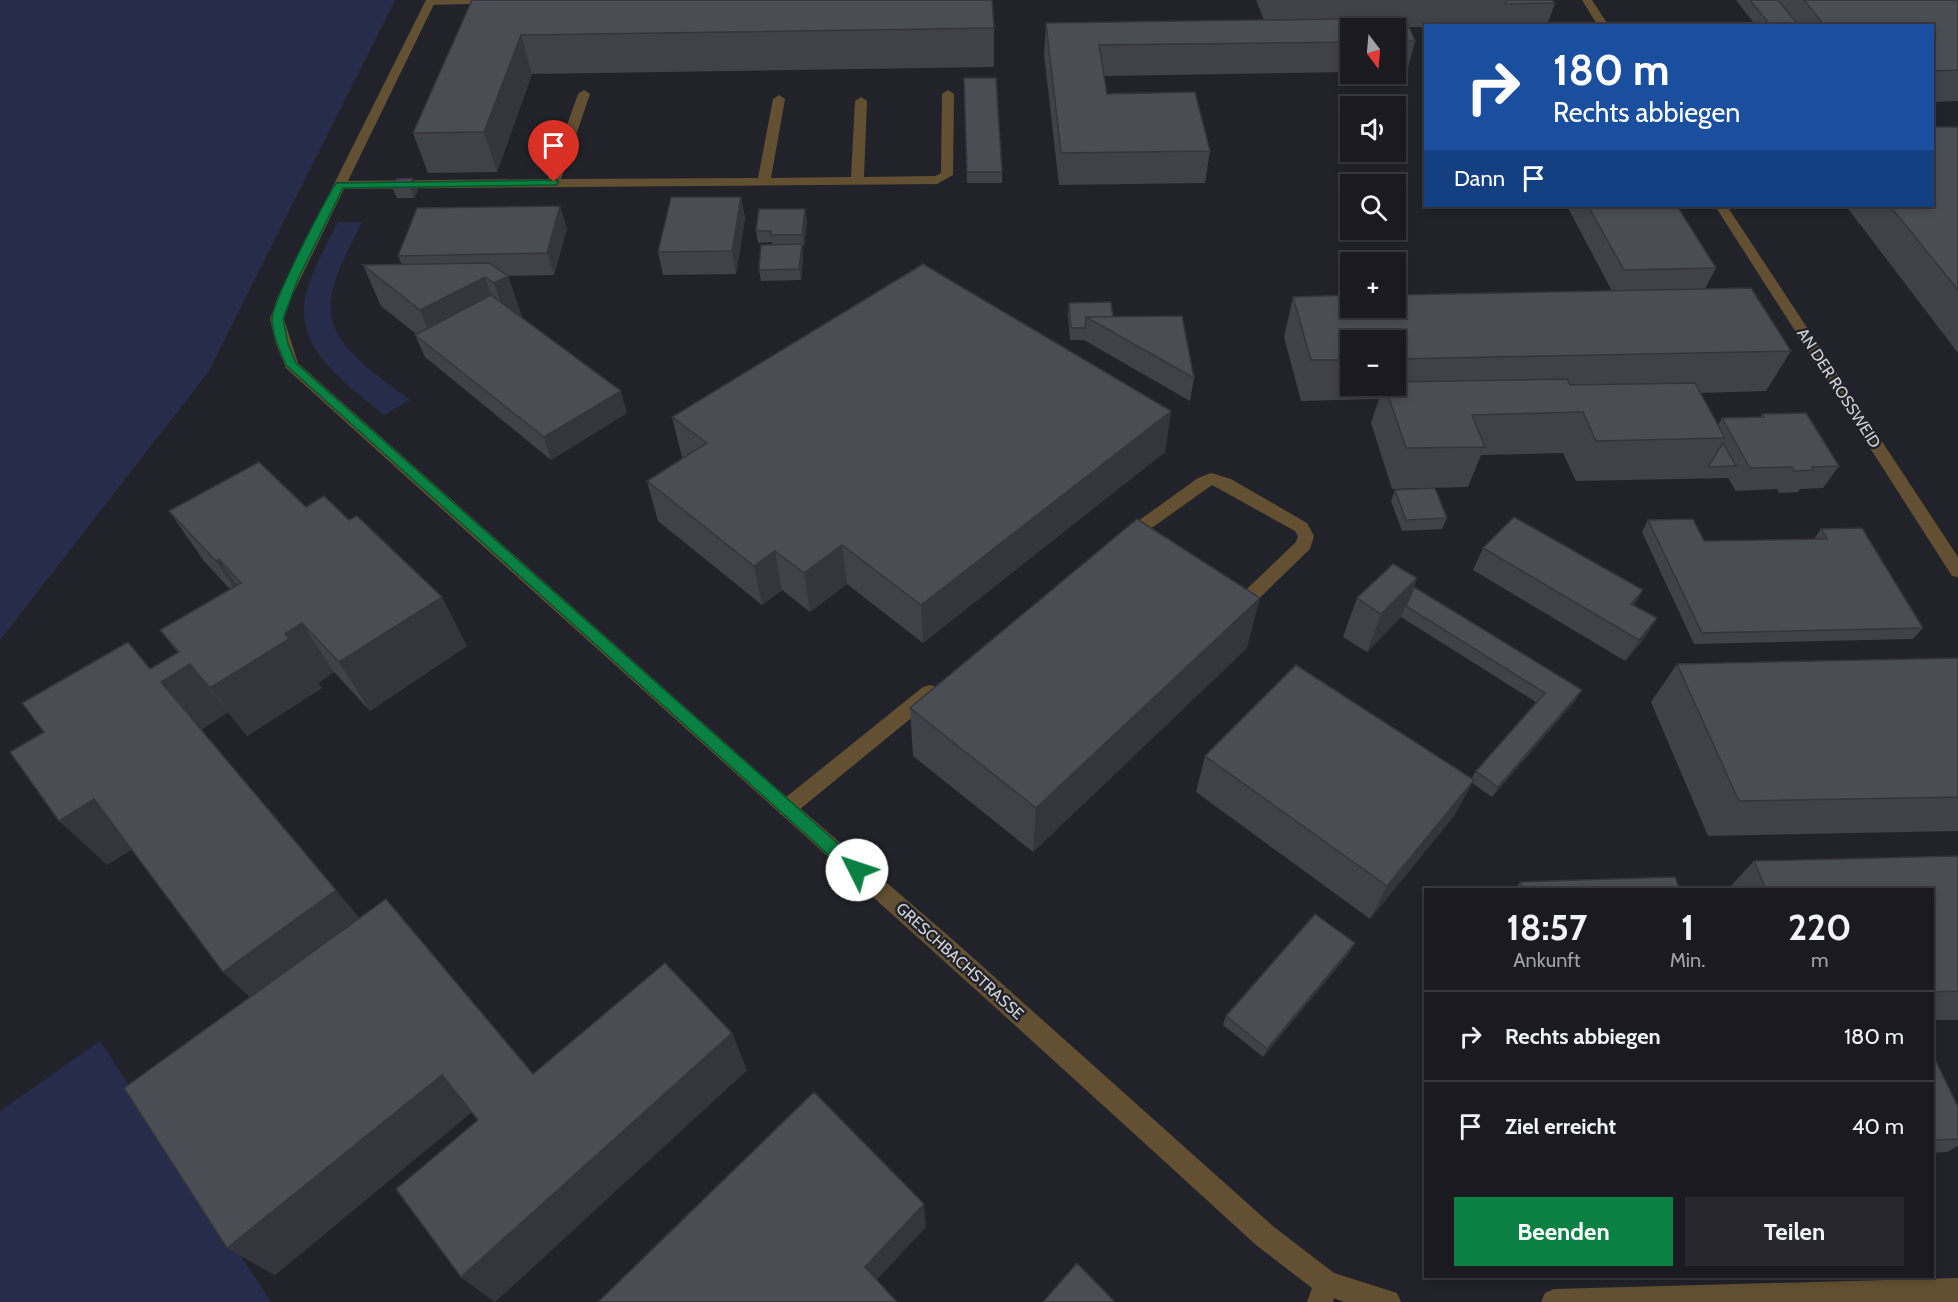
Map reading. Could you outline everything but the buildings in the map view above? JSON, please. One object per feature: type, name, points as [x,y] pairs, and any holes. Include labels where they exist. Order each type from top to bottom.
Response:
[{"type":"street","points":[[430,1],[507,0]]},
{"type":"street","points":[[1587,0],[1603,24]]},
{"type":"street","name":"GRESCHBACHSTRASSE","points":[[430,1],[292,279],[277,319],[282,344],[291,365],[945,946],[1265,1236],[1323,1292]]},
{"type":"street","points":[[554,182],[584,94]]},
{"type":"street","points":[[340,185],[937,180],[947,176],[948,94]]},
{"type":"street","points":[[764,181],[778,99]]},
{"type":"street","points":[[857,180],[861,101]]},
{"type":"street","name":"AN DER ROSSWEID","points":[[1722,207],[1958,571]]},
{"type":"street","points":[[1109,550],[1204,482],[1211,479],[1225,483],[1301,527],[1306,536],[1304,545],[1235,611]]},
{"type":"street","points":[[787,808],[943,681]]},
{"type":"street","points":[[1554,1302],[1958,1290]]},
{"type":"street","points":[[1323,1292],[1388,1302]]},
{"type":"shaded area","points":[[0,0],[395,0],[209,371],[0,640]]},
{"type":"shaded area","points":[[338,222],[362,222],[339,270],[333,289],[331,316],[336,331],[357,358],[410,400],[384,415],[326,364],[307,332],[304,314],[306,294],[316,267]]},
{"type":"shaded area","points":[[100,1041],[271,1302],[0,1302],[0,1111]]},
{"type":"route","points":[[554,182],[340,185],[292,279],[277,319],[282,344],[291,365],[857,870]]}]
